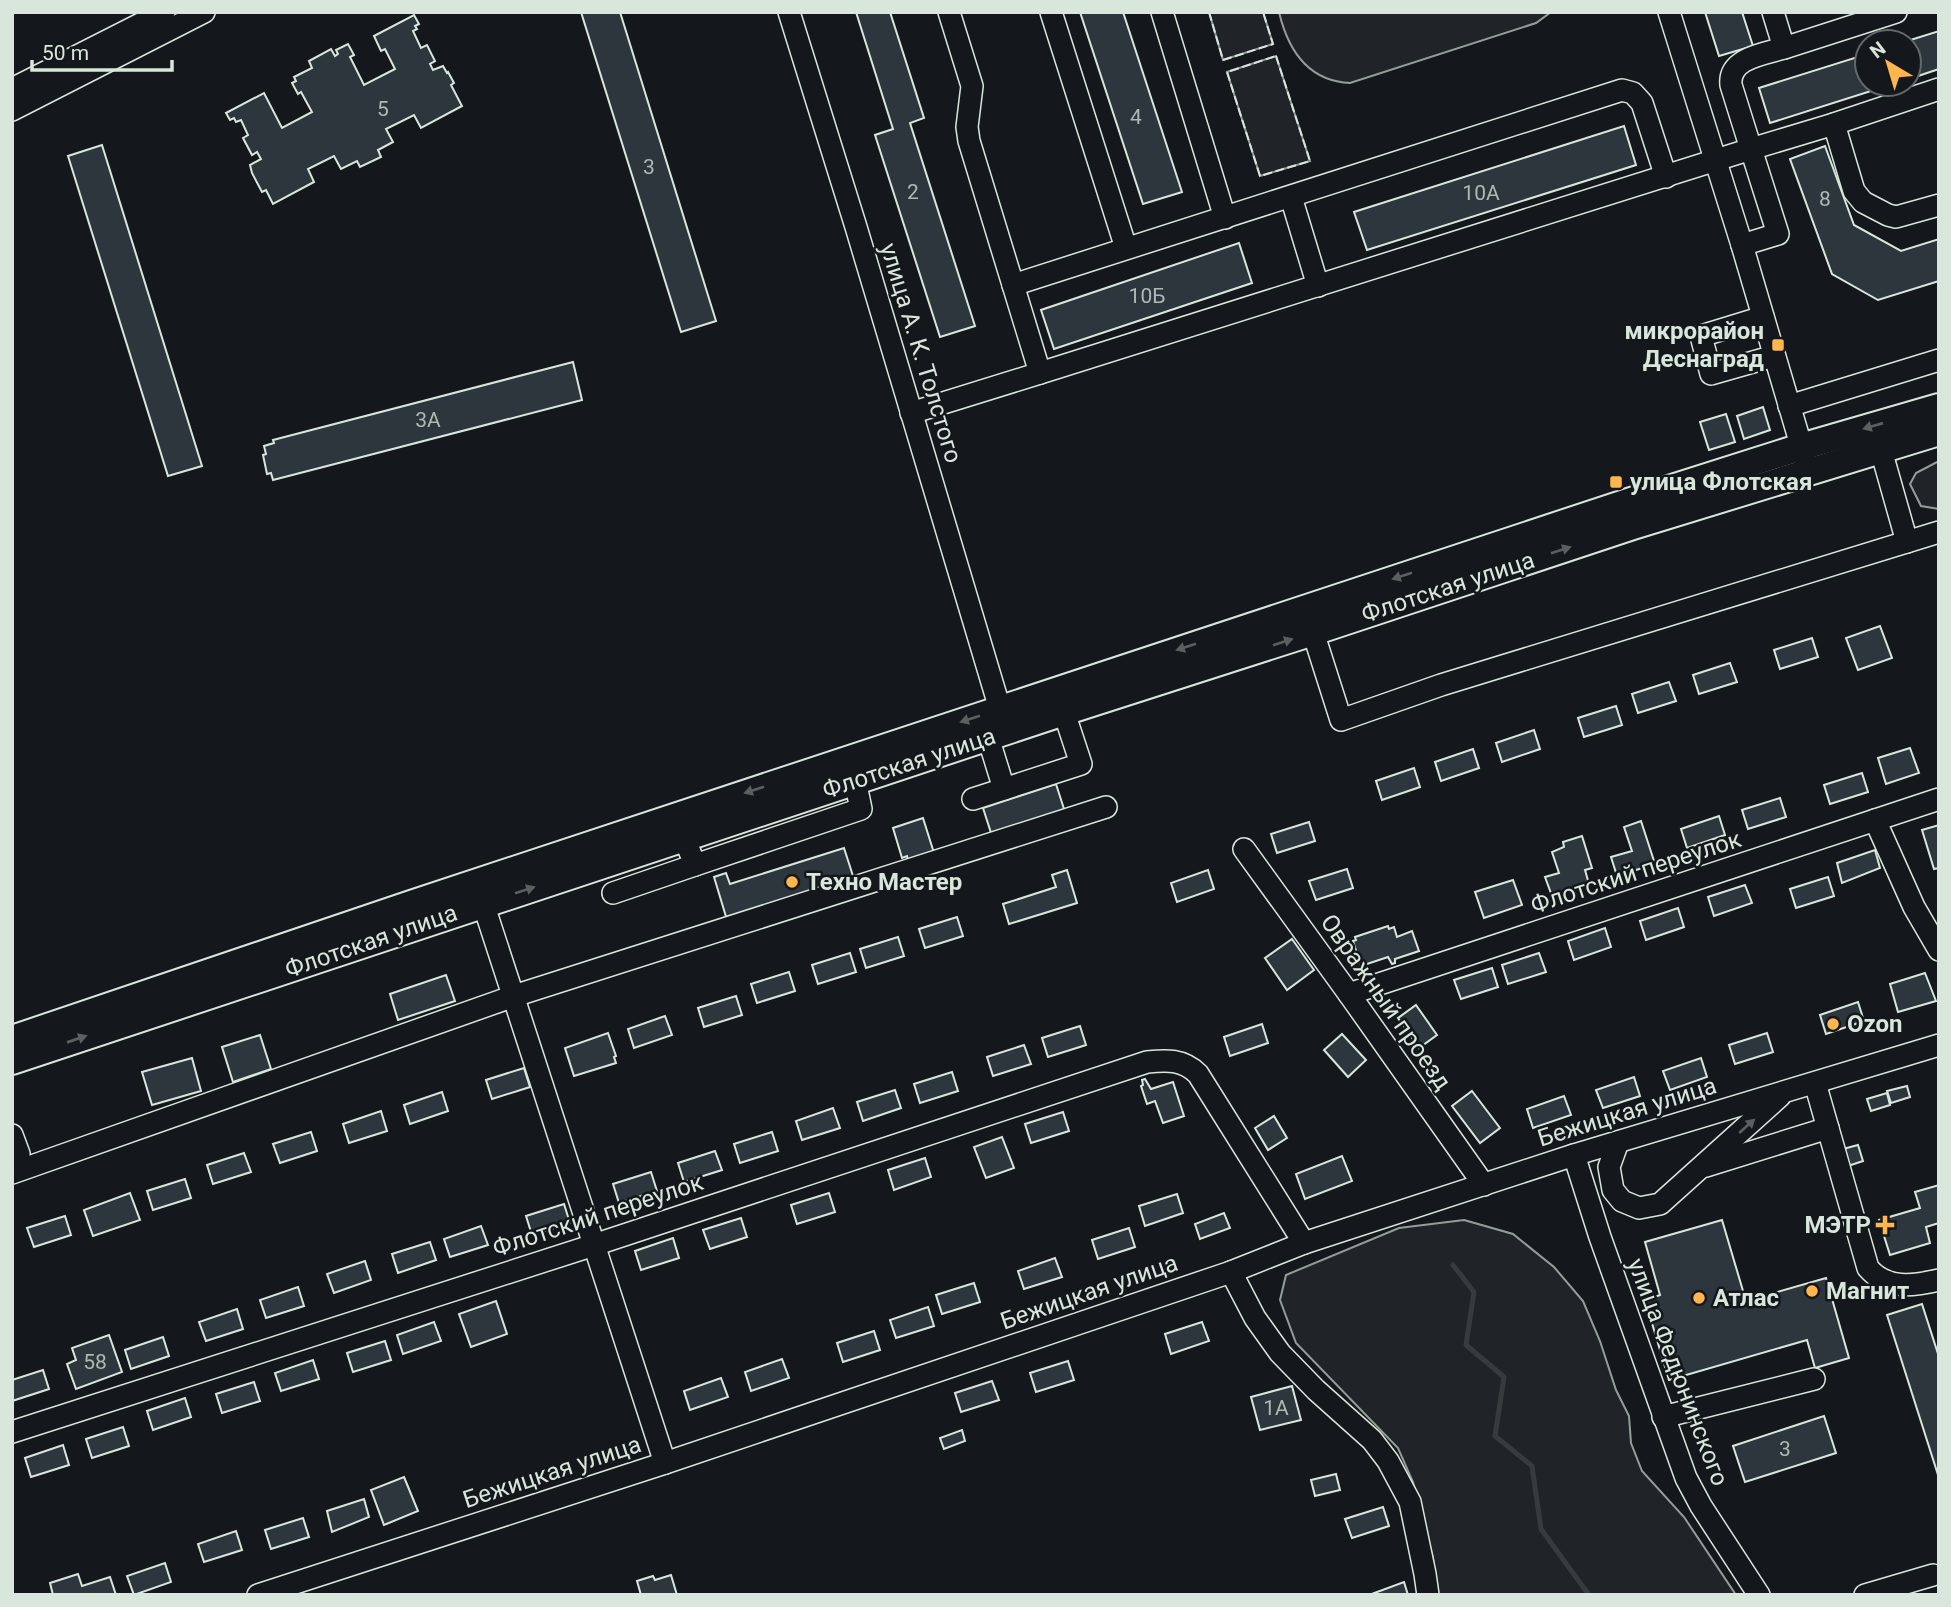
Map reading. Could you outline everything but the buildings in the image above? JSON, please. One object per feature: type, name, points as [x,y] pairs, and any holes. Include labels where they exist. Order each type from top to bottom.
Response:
[{"type":"main road","name":"Флотская улица","points":[[12,1039],[1000,709],[1060,701],[1313,632],[1633,526],[1939,407]]},
{"type":"main road","name":"Флотская улица","points":[[12,1061],[988,737],[1060,701],[1634,500],[1805,460],[1881,450],[1939,432]]},
{"type":"street","points":[[12,89],[164,12]]},
{"type":"street","points":[[12,110],[204,12]]},
{"type":"street","name":"улица А. К. Толстого","points":[[789,12],[1000,709]]},
{"type":"street","points":[[949,12],[972,86],[967,127],[969,141],[1040,373]]},
{"type":"street","points":[[1051,12],[1126,248]]},
{"type":"street","points":[[1162,12],[1225,218]]},
{"type":"street","points":[[1669,12],[1742,245],[1805,460]]},
{"type":"street","points":[[1773,12],[1784,48]]},
{"type":"street","points":[[1742,245],[1778,234],[1730,78],[1733,70],[1744,61],[1896,12]]},
{"type":"street","points":[[911,413],[1939,89]]},
{"type":"street","points":[[1013,285],[1622,90],[1633,93],[1642,103],[1666,177]]},
{"type":"street","points":[[1833,124],[1854,191],[1863,202],[1896,217],[1939,205]]},
{"type":"street","points":[[1291,197],[1318,286]]},
{"type":"street","points":[[1763,317],[1701,336],[1711,374],[1774,356]]},
{"type":"street","points":[[1788,406],[1939,360]]},
{"type":"street","points":[[1881,450],[1907,542]]},
{"type":"street","points":[[1313,632],[1341,720],[1441,685],[1939,531]]},
{"type":"street","points":[[974,799],[1081,764],[1060,701]]},
{"type":"street","points":[[988,737],[1004,789]]},
{"type":"street","points":[[613,892],[861,809],[855,780]]},
{"type":"street","name":"Флотский переулок","points":[[1349,994],[1939,799]]},
{"type":"street","points":[[14,1154],[1106,807]]},
{"type":"street","points":[[1875,820],[1914,907],[1939,950]]},
{"type":"street","points":[[684,837],[695,865]]},
{"type":"street","name":"Овражный проезд","points":[[1244,849],[1484,1185]]},
{"type":"street","points":[[483,903],[665,1463]]},
{"type":"street","name":"Бежицкая улица","points":[[258,1595],[665,1463],[1231,1272],[1304,1243],[1574,1155],[1939,1045]]},
{"type":"street","name":"Флотский переулок","points":[[12,1432],[594,1245],[1147,1062],[1167,1060],[1182,1063],[1198,1074],[1304,1243]]},
{"type":"street","points":[[1815,1083],[1868,1268],[1878,1279],[1911,1286],[1939,1280]]},
{"type":"street","points":[[1618,1142],[1609,1167],[1613,1189],[1622,1201],[1639,1208],[1660,1204],[1784,1092]]},
{"type":"street","points":[[1701,1168],[1828,1128]]},
{"type":"street","name":"улица Федюнинского","points":[[1574,1155],[1595,1222],[1686,1478],[1700,1506],[1759,1595]]},
{"type":"street","points":[[1595,1222],[1622,1201]]},
{"type":"street","points":[[1231,1272],[1255,1318],[1280,1353],[1371,1440],[1388,1461],[1410,1502],[1427,1595]]},
{"type":"street","points":[[1663,1417],[1814,1380]]},
{"type":"street","points":[[1865,1595],[1933,1574]]},
{"type":"shaded area","points":[[1209,12],[1263,12],[1273,44],[1223,60]]},
{"type":"shaded area","points":[[1279,12],[1551,12],[1536,23],[1350,83],[1322,76],[1302,61],[1288,39]]},
{"type":"shaded area","points":[[1276,56],[1310,161],[1260,176],[1227,72]]},
{"type":"shaded area","points":[[1939,461],[1939,509],[1921,506],[1910,484],[1916,473]]},
{"type":"shaded area","points":[[1464,1220],[1513,1234],[1554,1267],[1583,1301],[1616,1390],[1629,1416],[1631,1443],[1642,1471],[1684,1517],[1736,1595],[1437,1595],[1433,1558],[1413,1482],[1398,1448],[1296,1343],[1280,1300],[1286,1275],[1399,1228]]},
{"type":"waterway","points":[[1453,1265],[1474,1292],[1466,1345],[1504,1377],[1495,1436],[1532,1466],[1541,1529],[1589,1595]]},
{"type":"fence","points":[[1209,12],[1223,60],[1273,44],[1263,12]]},
{"type":"fence","points":[[1276,56],[1310,161],[1260,176],[1227,72],[1276,56]]},
{"type":"place","name":"микрорайон Деснаград","points":[[1778,345]]},
{"type":"place","name":"улица Флотская","points":[[1616,482]]},
{"type":"place","name":"Техно Мастер","points":[[792,882]]},
{"type":"place","name":"Ozon","points":[[1833,1024]]},
{"type":"place","name":"МЭТР","points":[[1885,1225]]},
{"type":"place","name":"Магнит","points":[[1812,1291]]},
{"type":"place","name":"Атлас","points":[[1699,1298]]}]
